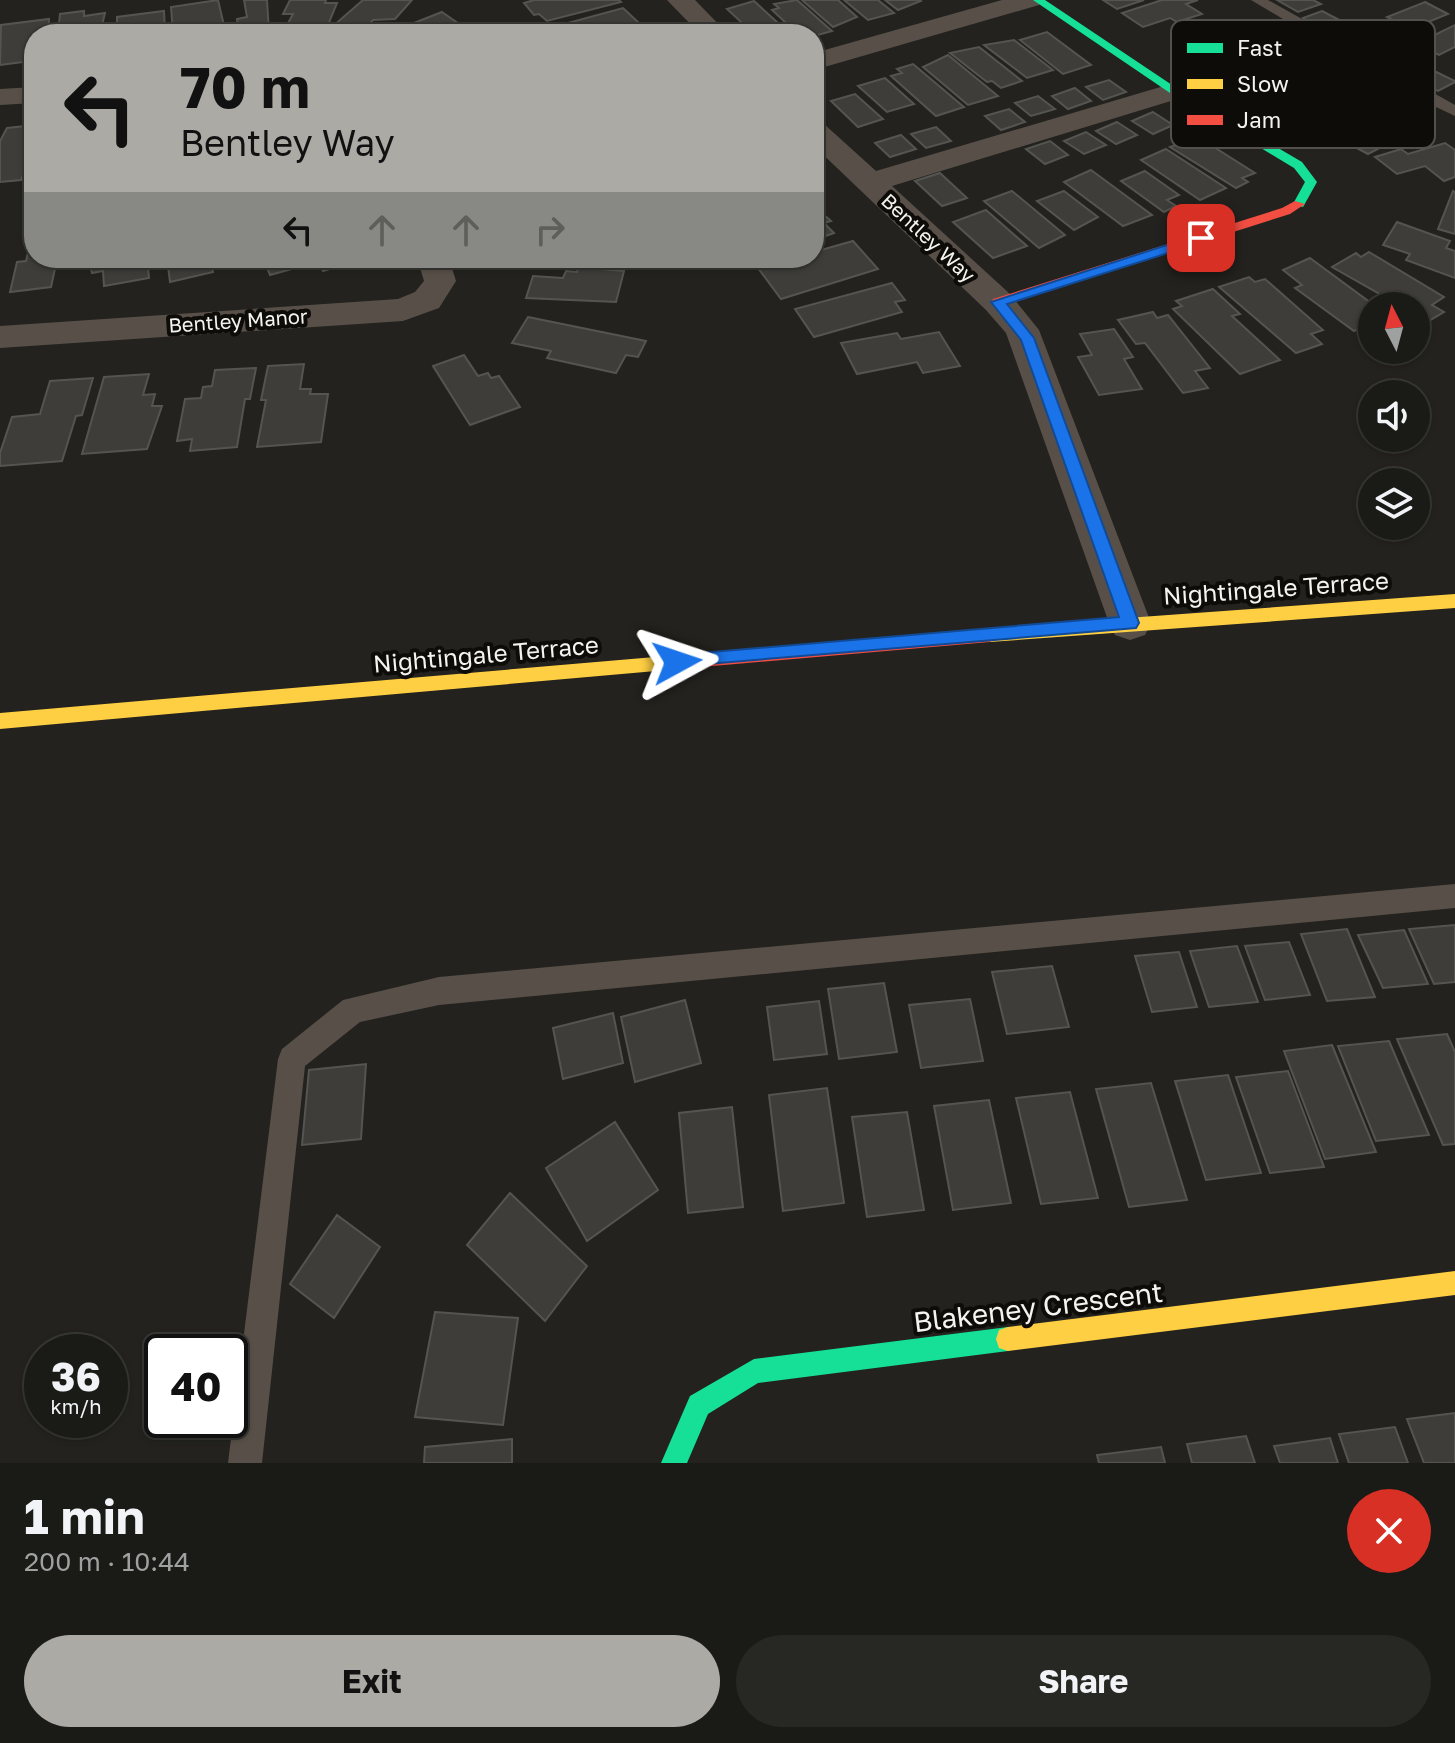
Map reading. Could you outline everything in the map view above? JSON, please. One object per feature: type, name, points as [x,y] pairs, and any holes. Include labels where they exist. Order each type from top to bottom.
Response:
[{"type":"street","points":[[680,0],[705,24]]},
{"type":"street","points":[[824,59],[1030,0]]},
{"type":"street","points":[[1038,0],[1171,89]]},
{"type":"street","points":[[869,183],[1171,92]]},
{"type":"street","points":[[0,97],[24,96]]},
{"type":"street","name":"Bentley Way","points":[[824,140],[998,302],[1027,338],[1130,623]]},
{"type":"street","points":[[998,302],[1297,206],[1307,196],[1311,182],[1298,165],[1270,148]]},
{"type":"street","name":"Bentley Manor","points":[[0,337],[403,310],[427,300],[440,281],[436,268]]},
{"type":"street","name":"Nightingale Terrace","points":[[1,725],[1130,623],[1455,601]]},
{"type":"street","name":"Blakeney Crescent","points":[[674,1463],[699,1405],[754,1371],[1455,1283]]},
{"type":"lane","points":[[1258,0],[1293,20]]},
{"type":"lane","points":[[1435,100],[1455,111]]},
{"type":"lane","points":[[245,1463],[292,1059],[353,1010],[439,991],[1455,896]]},
{"type":"building","points":[[218,0],[224,24],[172,24],[171,7]]},
{"type":"building","points":[[244,0],[267,0],[268,24],[238,24],[237,19],[247,17]]},
{"type":"building","points":[[290,0],[337,3],[328,24],[288,24],[293,14],[283,14]]},
{"type":"building","points":[[363,0],[412,0],[395,19],[373,20],[369,24],[335,24]]},
{"type":"building","points":[[534,0],[621,2],[547,21],[539,14],[534,15],[524,3]]},
{"type":"building","points":[[797,0],[832,31],[824,33],[824,24],[787,24],[772,10],[779,8],[774,4]]},
{"type":"building","points":[[802,0],[838,0],[857,17],[833,27]]},
{"type":"building","points":[[844,0],[878,0],[894,13],[868,20]]},
{"type":"building","points":[[885,0],[920,0],[921,1],[898,10]]},
{"type":"building","points":[[1103,0],[1144,0],[1117,9]]},
{"type":"building","points":[[1162,0],[1198,0],[1186,4],[1202,14],[1183,20],[1170,18],[1143,27],[1122,13]]},
{"type":"building","points":[[1277,0],[1313,0],[1321,4],[1298,12]]},
{"type":"building","points":[[754,1],[779,24],[743,24],[727,9]]},
{"type":"building","points":[[1425,2],[1448,14],[1433,20],[1393,20],[1387,17]]},
{"type":"building","points":[[623,8],[639,23],[636,24],[564,24]]},
{"type":"building","points":[[84,11],[84,16],[105,13],[102,24],[59,24],[60,14]]},
{"type":"building","points":[[164,11],[165,24],[117,24],[117,17]]},
{"type":"building","points":[[1322,11],[1339,20],[1306,20],[1303,18]]},
{"type":"building","points":[[442,12],[459,24],[411,24]]},
{"type":"building","points":[[49,19],[49,24],[24,24],[24,62],[0,65],[1,25]]},
{"type":"building","points":[[1455,25],[1455,47],[1439,55],[1435,53],[1435,35]]},
{"type":"building","points":[[1047,32],[1091,65],[1063,74],[1020,40]]},
{"type":"building","points":[[1014,40],[1053,70],[1027,78],[984,45]]},
{"type":"building","points":[[979,47],[1022,81],[1001,88],[992,81],[987,82],[950,53]]},
{"type":"building","points":[[948,55],[998,96],[968,105],[923,67]]},
{"type":"building","points":[[913,64],[964,107],[936,116],[891,76],[902,73],[897,69]]},
{"type":"building","points":[[1435,71],[1455,81],[1438,91],[1435,90]]},
{"type":"building","points":[[885,78],[914,104],[887,112],[858,86]]},
{"type":"building","points":[[1109,80],[1126,92],[1103,100],[1086,87]]},
{"type":"building","points":[[1075,88],[1091,101],[1068,109],[1052,96]]},
{"type":"building","points":[[855,94],[883,119],[858,127],[831,101]]},
{"type":"building","points":[[1038,96],[1055,109],[1031,116],[1015,103]]},
{"type":"building","points":[[1009,109],[1025,122],[1001,130],[985,116]]},
{"type":"building","points":[[1153,112],[1171,126],[1153,134],[1132,121]]},
{"type":"building","points":[[1117,122],[1137,135],[1116,144],[1096,131]]},
{"type":"building","points":[[24,126],[24,172],[21,180],[0,182],[0,141],[7,128]]},
{"type":"building","points":[[936,127],[951,141],[926,148],[911,134]]},
{"type":"building","points":[[1086,132],[1106,145],[1084,154],[1064,141]]},
{"type":"building","points":[[901,135],[916,149],[890,157],[875,143]]},
{"type":"building","points":[[1050,141],[1068,155],[1045,164],[1026,149]]},
{"type":"building","points":[[1445,143],[1455,150],[1455,177],[1444,181],[1425,166],[1397,174],[1375,157],[1401,149],[1408,154]]},
{"type":"building","points":[[1172,148],[1215,148],[1255,173],[1242,178],[1248,182],[1236,188]]},
{"type":"building","points":[[1357,148],[1379,148],[1368,154]]},
{"type":"building","points":[[1166,149],[1226,188],[1200,200],[1141,160]]},
{"type":"building","points":[[1091,170],[1152,215],[1123,226],[1064,182]]},
{"type":"building","points":[[1145,171],[1179,195],[1167,200],[1176,206],[1164,212],[1121,181]]},
{"type":"building","points":[[940,173],[967,198],[942,206],[915,181]]},
{"type":"building","points":[[1012,191],[1065,235],[1039,248],[984,201]]},
{"type":"building","points":[[1064,191],[1098,217],[1074,230],[1037,201]]},
{"type":"building","points":[[1455,192],[1455,234],[1438,229]]},
{"type":"building","points":[[986,210],[1027,246],[993,258],[953,222]]},
{"type":"building","points":[[1397,222],[1450,241],[1446,248],[1455,251],[1455,278],[1406,260],[1410,254],[1383,245]]},
{"type":"building","points":[[824,223],[834,233],[824,236]]},
{"type":"building","points":[[853,241],[878,269],[781,299],[758,268],[824,268],[824,249]]},
{"type":"building","points":[[1369,252],[1444,297],[1432,305],[1444,312],[1430,320],[1430,292],[1376,292],[1332,267],[1356,253],[1361,257]]},
{"type":"building","points":[[1310,258],[1358,293],[1358,329],[1354,331],[1295,288],[1302,285],[1283,270]]},
{"type":"building","points":[[24,261],[24,268],[55,268],[51,287],[10,292],[17,262]]},
{"type":"building","points":[[91,268],[148,268],[149,278],[104,286],[103,271],[92,273]]},
{"type":"building","points":[[168,268],[212,268],[213,272],[170,282]]},
{"type":"building","points":[[267,268],[295,268],[270,275]]},
{"type":"building","points":[[578,268],[624,271],[616,302],[526,298],[533,276],[563,278],[566,271],[577,272]]},
{"type":"building","points":[[1249,277],[1255,282],[1265,279],[1323,330],[1311,334],[1322,344],[1296,353],[1219,287]]},
{"type":"building","points":[[892,283],[905,300],[895,302],[902,312],[814,337],[795,309]]},
{"type":"building","points":[[1213,289],[1240,314],[1232,316],[1280,360],[1240,374],[1173,309],[1182,306],[1176,301]]},
{"type":"building","points":[[1153,312],[1157,318],[1168,315],[1210,368],[1195,371],[1208,388],[1183,393],[1145,343],[1136,344],[1118,320]]},
{"type":"building","points":[[528,317],[646,341],[638,357],[626,355],[616,373],[547,358],[551,351],[512,343]]},
{"type":"building","points":[[1114,329],[1133,357],[1124,359],[1142,389],[1099,395],[1078,357],[1092,355],[1080,334]]},
{"type":"building","points":[[939,332],[960,366],[923,373],[917,362],[857,374],[841,343],[897,333],[901,339]]},
{"type":"building","points":[[464,355],[478,376],[488,373],[491,378],[499,376],[520,407],[470,425],[433,366]]},
{"type":"building","points":[[304,364],[300,389],[311,389],[310,394],[328,394],[321,442],[257,447],[266,400],[261,400],[268,366]]},
{"type":"building","points":[[256,368],[250,399],[245,399],[237,447],[190,451],[192,439],[177,441],[185,399],[201,398],[203,387],[212,386],[215,370]]},
{"type":"building","points":[[149,374],[143,395],[155,394],[152,406],[162,406],[147,449],[82,454],[104,377]]},
{"type":"building","points":[[93,378],[82,415],[76,416],[62,461],[0,466],[0,453],[12,417],[40,414],[50,381]]},
{"type":"building","points":[[1455,925],[1455,982],[1434,984],[1409,929]]},
{"type":"building","points":[[1347,929],[1375,997],[1327,1001],[1301,934]]},
{"type":"building","points":[[1404,930],[1428,984],[1383,988],[1358,935]]},
{"type":"building","points":[[1289,942],[1310,995],[1265,1000],[1245,946]]},
{"type":"building","points":[[1237,946],[1258,1002],[1209,1007],[1190,951]]},
{"type":"building","points":[[1179,952],[1197,1007],[1152,1012],[1135,956]]},
{"type":"building","points":[[1052,966],[1069,1027],[1007,1034],[992,972]]},
{"type":"building","points":[[884,983],[897,1052],[839,1059],[828,989]]},
{"type":"building","points":[[970,999],[983,1061],[921,1068],[909,1005]]},
{"type":"building","points":[[685,1000],[701,1063],[635,1082],[621,1017]]},
{"type":"building","points":[[819,1001],[827,1054],[774,1060],[767,1007]]},
{"type":"building","points":[[613,1013],[623,1063],[563,1079],[553,1028]]},
{"type":"building","points":[[1447,1034],[1455,1052],[1455,1144],[1443,1145],[1397,1039]]},
{"type":"building","points":[[1389,1041],[1429,1135],[1376,1141],[1338,1046]]},
{"type":"building","points":[[1332,1045],[1376,1152],[1325,1159],[1284,1051]]},
{"type":"building","points":[[366,1064],[361,1139],[302,1145],[309,1070]]},
{"type":"building","points":[[1288,1071],[1324,1167],[1270,1173],[1236,1077]]},
{"type":"building","points":[[1228,1075],[1261,1173],[1206,1180],[1175,1081]]},
{"type":"building","points":[[1151,1083],[1187,1200],[1129,1207],[1096,1089]]},
{"type":"building","points":[[827,1088],[844,1203],[783,1211],[769,1095]]},
{"type":"building","points":[[1070,1092],[1098,1198],[1041,1204],[1016,1098]]},
{"type":"building","points":[[989,1100],[1011,1203],[953,1210],[934,1106]]},
{"type":"building","points":[[732,1107],[743,1207],[688,1213],[679,1113]]},
{"type":"building","points":[[907,1112],[924,1210],[867,1217],[852,1117]]},
{"type":"building","points":[[615,1122],[658,1190],[587,1241],[546,1168]]},
{"type":"building","points":[[510,1193],[587,1266],[545,1321],[467,1245]]},
{"type":"building","points":[[337,1215],[380,1247],[334,1318],[290,1284]]},
{"type":"building","points":[[435,1312],[518,1318],[503,1425],[415,1417]]},
{"type":"building","points":[[1455,1413],[1455,1463],[1424,1463],[1407,1419]]},
{"type":"building","points":[[1395,1427],[1408,1463],[1349,1463],[1339,1434]]},
{"type":"building","points":[[1246,1436],[1255,1463],[1192,1463],[1187,1444]]},
{"type":"building","points":[[1330,1438],[1338,1463],[1280,1463],[1274,1446]]},
{"type":"building","points":[[512,1439],[512,1463],[424,1463],[425,1447]]},
{"type":"building","points":[[1161,1447],[1165,1463],[1099,1463],[1097,1455]]},
{"type":"traffic: fast","points":[[1038,0],[1171,89]]},
{"type":"traffic: fast","points":[[1270,148],[1298,165],[1311,182],[1299,204]]},
{"type":"traffic: fast","points":[[674,1463],[699,1405],[754,1371],[1008,1339]]},
{"type":"traffic: slow","points":[[990,635],[1455,601]]},
{"type":"traffic: slow","points":[[0,721],[690,661]]},
{"type":"traffic: slow","points":[[1008,1339],[1455,1283]]},
{"type":"traffic: jam","points":[[998,302],[1286,211],[1299,204]]},
{"type":"traffic: jam","points":[[690,661],[990,635]]},
{"type":"route","points":[[677,662],[1130,623],[1027,338],[998,302],[1201,238]]}]
